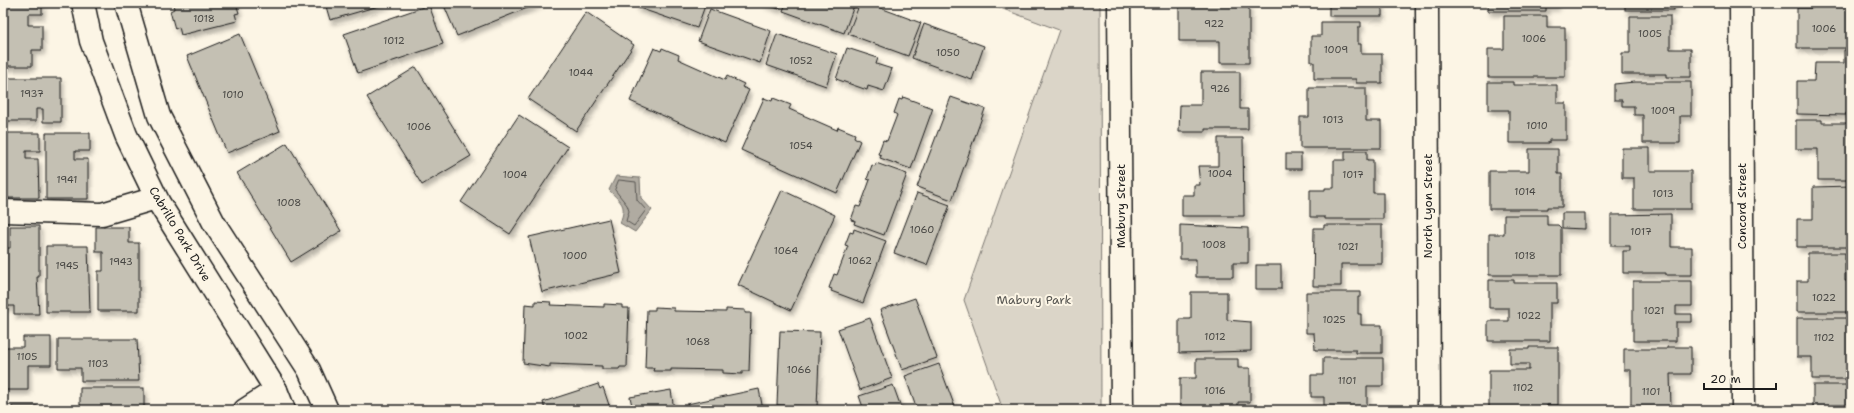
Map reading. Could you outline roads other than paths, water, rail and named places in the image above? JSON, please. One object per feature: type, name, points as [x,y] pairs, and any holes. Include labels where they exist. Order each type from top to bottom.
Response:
[{"type":"street","name":"Cabrillo Park Drive","points":[[83,3],[91,41],[126,135],[156,198],[280,400]]},
{"type":"street","points":[[126,3],[159,116],[214,222],[309,370],[326,410]]},
{"type":"street","name":"Mabury Street","points":[[1119,3],[1122,410]]},
{"type":"street","name":"North Lyon Street","points":[[1427,3],[1429,410]]},
{"type":"street","name":"Concord Street","points":[[1741,3],[1743,410]]},
{"type":"street","points":[[3,211],[102,214],[156,198]]},
{"type":"street","points":[[245,410],[280,400]]},
{"type":"water","points":[[616,176],[640,178],[641,198],[652,210],[635,232],[620,223],[623,212],[622,205],[609,190]]},
{"type":"park label","name":"Mabury Park","points":[[1034,300]]}]
